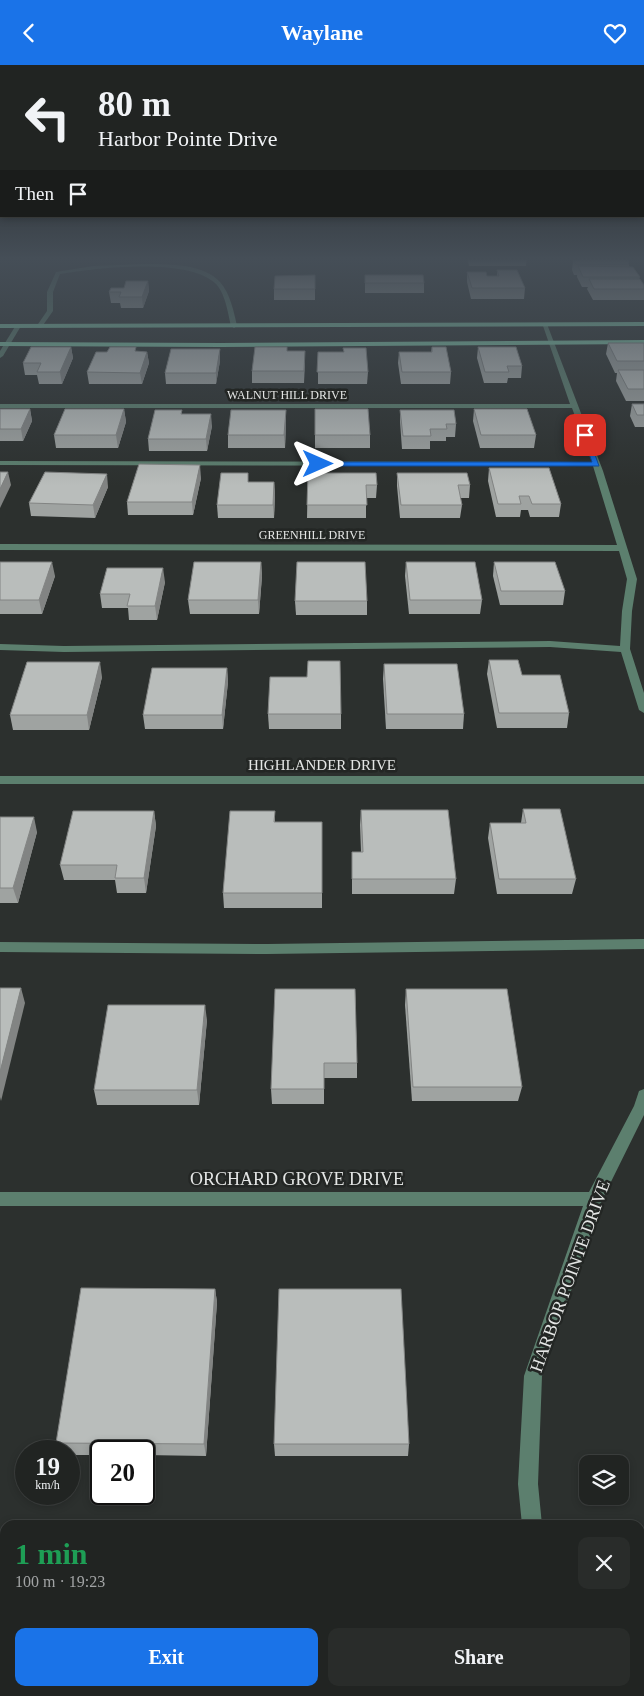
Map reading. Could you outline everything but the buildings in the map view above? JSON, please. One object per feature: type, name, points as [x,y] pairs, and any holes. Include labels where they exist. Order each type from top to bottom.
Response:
[{"type":"main road","points":[[4,344],[231,345],[644,342]]},
{"type":"street","points":[[0,356],[4,344],[13,333]]},
{"type":"street","points":[[548,333],[596,465],[632,579],[625,649],[644,710]]},
{"type":"street","name":"WALNUT HILL DRIVE","points":[[0,406],[574,406]]},
{"type":"street","points":[[0,463],[596,465]]},
{"type":"street","name":"GREENHILL DRIVE","points":[[0,547],[623,548]]},
{"type":"street","points":[[0,647],[64,649],[550,644],[625,649]]},
{"type":"street","name":"HIGHLANDER DRIVE","points":[[0,780],[644,780]]},
{"type":"street","points":[[0,947],[267,949],[644,944]]},
{"type":"street","name":"HARBOR POINTE DRIVE","points":[[532,1520],[528,1484],[534,1376],[594,1199],[641,1106],[644,1095]]},
{"type":"street","name":"ORCHARD GROVE DRIVE","points":[[0,1199],[594,1199]]},
{"type":"route","points":[[318,464],[596,465],[585,435]]}]
